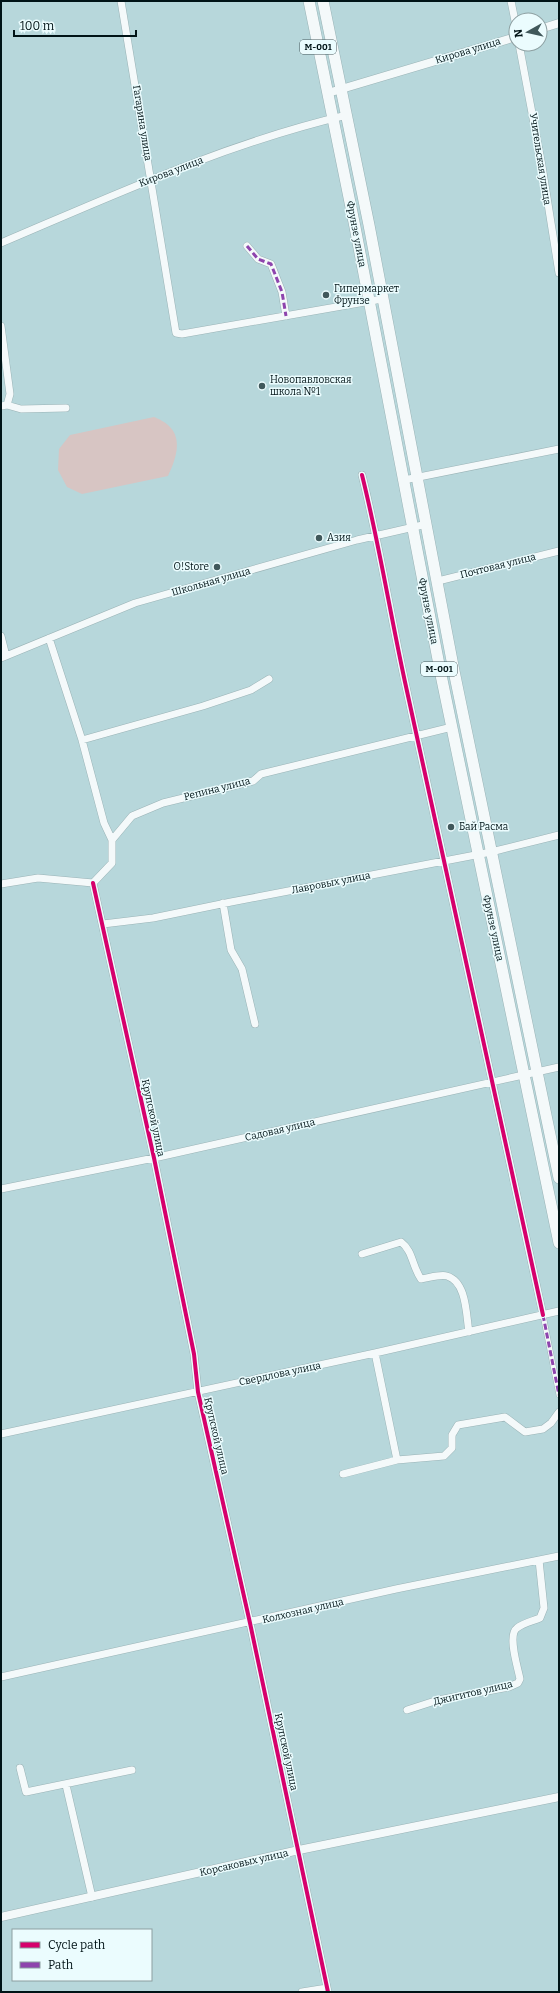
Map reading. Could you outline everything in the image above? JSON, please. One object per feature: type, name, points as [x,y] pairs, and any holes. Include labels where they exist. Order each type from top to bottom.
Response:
[{"type":"main road","name":"Фрунзе улица","points":[[309,1],[452,727],[559,1243]]},
{"type":"main road","name":"Фрунзе улица","points":[[323,1],[342,89],[491,852],[559,1178]]},
{"type":"street","name":"Гагарина улица","points":[[121,1],[176,333],[182,334],[286,316]]},
{"type":"street","points":[[511,1],[513,12]]},
{"type":"street","points":[[548,26],[559,23]]},
{"type":"street","name":"Кирова улица","points":[[328,93],[508,39]]},
{"type":"street","name":"Учительская улица","points":[[521,52],[542,166],[559,273]]},
{"type":"street","name":"Кирова улица","points":[[1,243],[151,179],[244,145],[347,115]]},
{"type":"street","points":[[247,246],[258,259],[271,264],[282,292],[286,316],[382,299]]},
{"type":"street","points":[[1,326],[10,394],[4,406],[21,409],[66,408]]},
{"type":"street","points":[[404,480],[559,449]]},
{"type":"street","points":[[362,475],[376,536],[392,623],[493,1082],[559,1395]]},
{"type":"street","name":"Школьная улица","points":[[4,657],[135,603],[376,536],[427,524]]},
{"type":"street","name":"Почтовая улица","points":[[438,581],[559,551]]},
{"type":"street","points":[[1,636],[4,657]]},
{"type":"street","points":[[1,884],[38,878],[93,883],[112,863],[112,840],[104,823],[82,740],[49,638]]},
{"type":"street","points":[[82,740],[203,706],[251,690],[269,680]]},
{"type":"street","name":"Репина улица","points":[[112,840],[132,816],[163,803],[253,781],[261,774],[452,727]]},
{"type":"street","name":"Лавровых улица","points":[[103,924],[153,918],[223,903],[478,855],[559,835]]},
{"type":"street","name":"Крупской улица","points":[[93,883],[154,1158],[194,1354],[198,1392],[250,1623],[328,1990]]},
{"type":"street","points":[[223,903],[231,950],[242,969],[255,1024]]},
{"type":"street","name":"Садовая улица","points":[[1,1189],[154,1158],[559,1067]]},
{"type":"street","points":[[362,1254],[401,1242],[408,1248],[414,1270],[422,1279],[445,1276],[456,1280],[462,1291],[469,1332]]},
{"type":"street","name":"Свердлова улица","points":[[1,1434],[375,1353],[559,1311]]},
{"type":"street","points":[[375,1353],[398,1460]]},
{"type":"street","points":[[343,1474],[398,1460],[444,1456],[452,1448],[452,1435],[458,1425],[505,1417],[525,1432],[543,1429],[551,1423],[559,1412]]},
{"type":"street","name":"Колхозная улица","points":[[1,1677],[559,1556]]},
{"type":"street","name":"Джигитов улица","points":[[407,1710],[438,1700],[509,1687],[518,1683],[520,1679],[512,1640],[514,1632],[518,1627],[540,1618],[544,1608],[539,1560]]},
{"type":"street","points":[[20,1768],[26,1792],[66,1785],[132,1770]]},
{"type":"street","points":[[66,1785],[92,1897]]},
{"type":"street","name":"Корсаковых улица","points":[[1,1917],[299,1850],[559,1796]]},
{"type":"street","points":[[302,1992],[328,1990]]},
{"type":"shaded area","points":[[154,417],[168,425],[176,437],[177,450],[168,476],[82,494],[67,487],[58,470],[59,449],[70,435]]},
{"type":"marked path","points":[[247,246],[258,259],[271,264],[282,292],[286,316]]},
{"type":"marked path","points":[[543,1315],[559,1395]]},
{"type":"cycle path","points":[[362,475],[374,526],[405,682],[543,1315]]},
{"type":"cycle path","points":[[93,883],[154,1158],[194,1354],[198,1392],[250,1623],[328,1992]]},
{"type":"place","name":"Гипермаркет Фрунзе","points":[[326,295]]},
{"type":"place","name":"Новопавловская школа №1","points":[[262,386]]},
{"type":"place","name":"Азия","points":[[319,538]]},
{"type":"place","name":"O!Store","points":[[217,567]]},
{"type":"place","name":"Бай Расма","points":[[451,827]]}]
